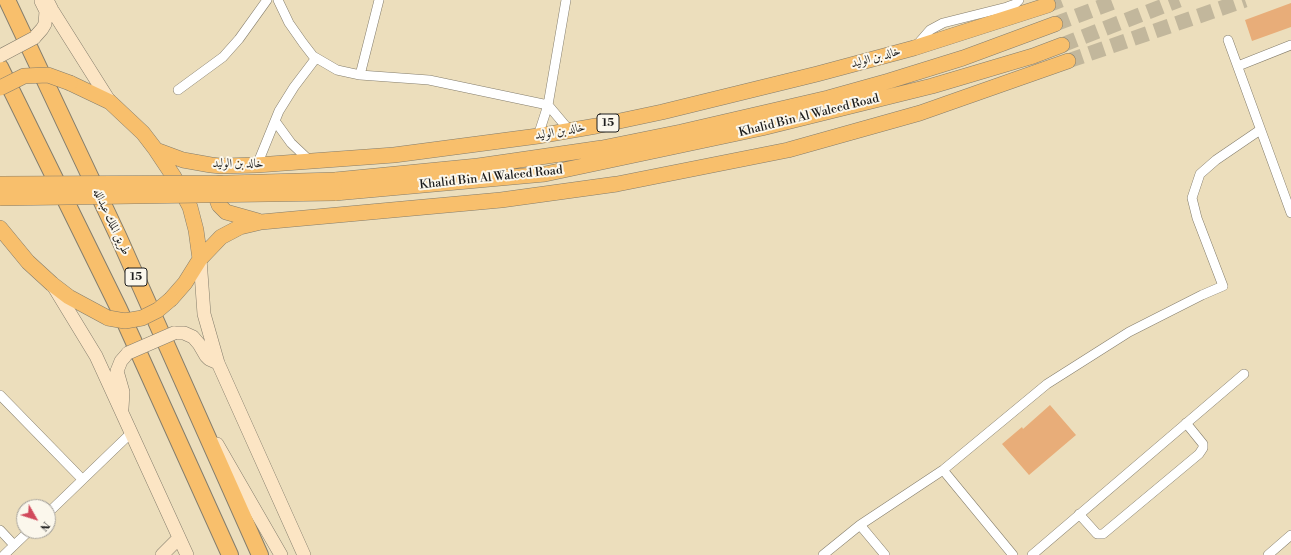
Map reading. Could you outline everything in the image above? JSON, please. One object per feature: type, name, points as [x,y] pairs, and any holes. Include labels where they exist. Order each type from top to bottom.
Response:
[{"type":"highway","name":"طريق الملك عبدالله","points":[[7,0],[119,238],[260,555]]},
{"type":"highway","name":"خالد بن الوليد","points":[[156,150],[183,160],[221,166],[250,165],[394,155],[538,136],[596,126],[662,112],[817,74],[914,48],[1048,5]]},
{"type":"highway","name":"Khalid Bin Al Waleed Road","points":[[0,184],[228,183],[335,186],[602,148],[681,132],[806,103],[890,81],[964,58],[1055,24]]},
{"type":"highway","name":"Khalid Bin Al Waleed Road","points":[[0,198],[335,186],[553,172],[762,128],[932,86],[1033,56],[1062,45]]},
{"type":"highway","name":"15","points":[[0,228],[28,262],[52,284],[82,304],[108,318],[125,322],[142,318],[158,310],[171,299],[185,283],[200,258],[221,237],[240,227],[261,222],[501,200],[617,184],[780,151],[920,113],[1068,61]]},
{"type":"highway","name":"15","points":[[0,67],[118,309],[230,555]]},
{"type":"highway","points":[[0,88],[24,76],[48,75],[70,83],[110,102],[143,133],[174,177],[190,207],[196,230],[200,258]]},
{"type":"highway","name":"15","points":[[250,165],[225,176],[217,187],[216,197],[219,204],[226,212],[261,222]]},
{"type":"main road","points":[[0,56],[34,38],[42,29],[46,18],[46,11],[41,0]]},
{"type":"main road","points":[[47,0],[110,102]]},
{"type":"main road","points":[[200,258],[204,314],[218,362],[304,555]]},
{"type":"main road","points":[[52,284],[96,356],[187,555]]},
{"type":"main road","points":[[122,411],[124,398],[117,371],[121,361],[128,353],[174,333],[184,333],[193,337],[209,359],[218,362]]},
{"type":"main road","points":[[185,387],[281,555]]},
{"type":"main road","points":[[162,555],[179,538]]},
{"type":"street","points":[[178,90],[223,57],[239,39],[267,0]]},
{"type":"street","points":[[278,0],[289,23],[303,43],[316,58],[337,70],[360,75],[429,80],[548,105],[570,130]]},
{"type":"street","points":[[360,75],[379,0]]},
{"type":"street","points":[[538,136],[548,105],[566,0]]},
{"type":"street","points":[[914,48],[930,30],[943,23],[1011,6],[1019,0]]},
{"type":"street","points":[[1228,40],[1291,213]]},
{"type":"street","points":[[1238,66],[1291,46]]},
{"type":"street","points":[[250,165],[275,121],[279,111],[316,58]]},
{"type":"street","points":[[275,121],[291,144],[310,161]]},
{"type":"street","points":[[823,555],[860,525],[943,470],[1047,384],[1129,332],[1223,286],[1197,218],[1192,198],[1200,174],[1216,160],[1260,130]]},
{"type":"street","points":[[1032,555],[1244,374]]},
{"type":"street","points":[[0,395],[82,479]]},
{"type":"street","points":[[1079,514],[1097,534],[1103,534],[1199,454],[1204,444],[1186,423]]},
{"type":"street","points":[[56,505],[131,433]]},
{"type":"street","points":[[943,470],[1013,555]]},
{"type":"street","points":[[860,525],[885,555]]},
{"type":"street","points":[[0,530],[14,545]]},
{"type":"street","points":[[1268,555],[1279,552],[1291,535]]},
{"type":"street","points":[[4,555],[20,539]]},
{"type":"building","points":[[1291,3],[1291,27],[1252,41],[1245,20]]},
{"type":"building","points":[[1050,405],[1076,435],[1029,475],[1002,444],[1022,427],[1023,429]]},
{"type":"tunnel","points":[[1048,5],[1061,0]]},
{"type":"tunnel","points":[[1055,24],[1119,0]]},
{"type":"tunnel","points":[[1062,45],[1179,0]]},
{"type":"tunnel","points":[[1068,61],[1245,0]]}]
